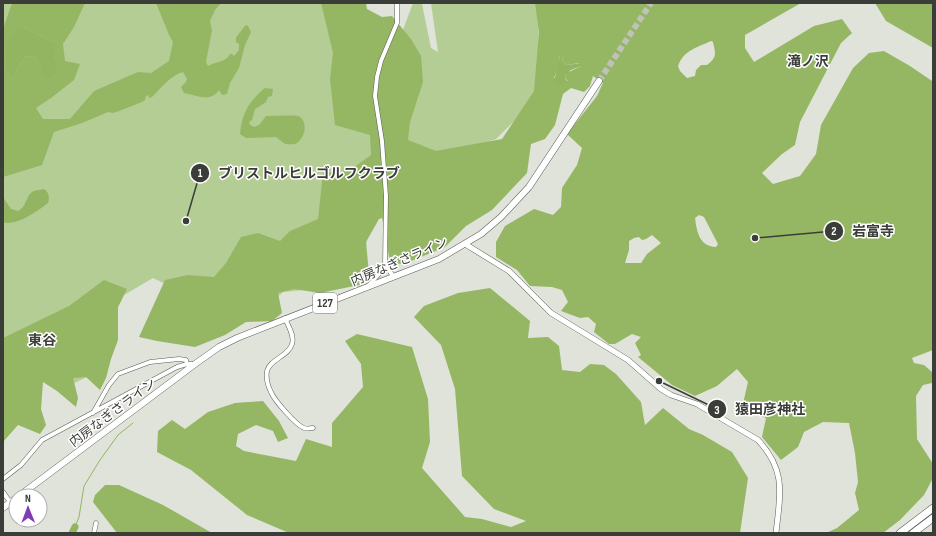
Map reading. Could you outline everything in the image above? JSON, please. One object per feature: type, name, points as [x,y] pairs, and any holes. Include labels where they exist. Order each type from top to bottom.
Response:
[{"type":"highway","name":"内房なぎさライン","points":[[29,488],[220,347],[237,338],[285,318],[439,259],[481,234],[501,217],[529,187],[599,81]]},
{"type":"highway","points":[[900,533],[933,508]]},
{"type":"highway","points":[[913,533],[933,518]]},
{"type":"street","points":[[366,288],[385,265],[386,196],[382,141],[375,96],[377,77],[381,61],[396,23],[397,3]]},
{"type":"street","points":[[465,244],[509,270],[551,313],[628,360],[661,390],[697,404],[758,440],[766,448],[775,463],[780,478],[776,533]]},
{"type":"street","points":[[385,265],[394,277]]},
{"type":"street","points":[[285,318],[292,335],[292,345],[288,351],[269,366],[267,371],[268,386],[272,394],[294,420],[303,428],[313,428]]},
{"type":"street","points":[[92,413],[118,374],[150,362],[179,359],[186,360],[188,364]]},
{"type":"street","points":[[3,479],[21,465],[42,440],[158,377],[188,364],[195,364]]},
{"type":"street","points":[[94,533],[96,523]]},
{"type":"shaded area","points":[[3,3],[341,3],[373,25],[401,35],[413,3],[422,4],[431,48],[438,52],[431,3],[539,3],[538,88],[521,114],[496,139],[439,157],[373,186],[363,273],[304,290],[283,292],[252,322],[222,307],[188,295],[153,278],[124,295],[101,342],[91,375],[62,389],[39,368],[3,408]]},
{"type":"shaded area","points":[[12,3],[85,3],[74,27],[63,44],[65,61],[80,64],[74,80],[36,108],[43,119],[70,119],[94,91],[138,72],[151,73],[169,61],[173,42],[156,3],[221,3],[215,10],[210,21],[212,30],[206,62],[208,66],[226,59],[230,54],[234,56],[239,50],[239,44],[236,42],[236,38],[246,25],[251,32],[245,45],[239,68],[230,83],[227,94],[222,95],[219,90],[216,94],[207,97],[184,93],[181,87],[187,79],[183,72],[166,82],[152,97],[149,98],[148,95],[146,96],[145,100],[142,102],[113,113],[108,112],[82,123],[54,132],[42,165],[3,177],[3,29]],"holes":[[[18,26],[21,26],[55,43],[55,56],[58,65],[57,74],[49,80],[36,58],[30,56],[25,57],[11,81],[5,61],[9,46]]]},
{"type":"shaded area","points":[[321,3],[366,3],[367,9],[382,17],[392,16],[411,39],[421,56],[423,82],[410,122],[408,140],[436,151],[502,139],[534,91],[539,32],[535,3],[801,3],[745,35],[745,48],[754,62],[814,26],[842,19],[852,33],[841,43],[800,122],[795,145],[782,154],[762,173],[773,184],[800,176],[816,154],[821,125],[853,68],[869,53],[884,51],[932,81],[933,350],[912,358],[914,363],[924,365],[932,372],[932,383],[923,385],[916,396],[917,439],[933,464],[933,478],[924,495],[900,520],[883,533],[826,533],[837,528],[859,510],[855,493],[858,482],[855,453],[849,423],[823,422],[804,432],[798,447],[781,460],[762,437],[766,418],[742,408],[748,382],[737,369],[717,386],[695,396],[672,385],[638,357],[641,355],[635,343],[641,337],[632,334],[615,344],[609,344],[594,332],[596,324],[588,317],[580,318],[561,311],[568,302],[562,290],[552,287],[530,286],[517,270],[496,257],[496,242],[505,226],[534,209],[553,215],[561,207],[562,188],[577,165],[582,148],[567,134],[597,96],[603,83],[593,76],[590,86],[584,92],[571,88],[563,94],[555,125],[545,139],[531,144],[527,173],[492,210],[466,226],[445,247],[404,264],[390,263],[382,218],[379,219],[366,242],[369,274],[359,285],[320,293],[294,289],[278,293],[282,313],[272,321],[246,322],[225,335],[195,347],[139,337],[165,280],[188,275],[214,277],[226,263],[241,237],[258,233],[280,241],[290,231],[318,219],[323,173],[350,170],[371,155],[370,135],[335,125],[330,79],[333,53]],"holes":[[[711,41],[713,42],[715,55],[713,60],[707,65],[701,65],[696,70],[695,76],[687,78],[680,71],[678,66],[684,56],[691,50]],[[562,56],[563,62],[567,65],[579,63],[581,66],[567,73],[565,78],[568,81],[554,78],[558,71],[559,57]],[[699,215],[704,217],[718,244],[716,247],[710,246],[702,241],[698,233],[695,218]],[[652,235],[661,243],[647,254],[641,263],[625,263],[629,250],[629,241],[639,237],[642,240]]]},
{"type":"shaded area","points":[[875,3],[933,3],[933,48],[886,21]]},
{"type":"shaded area","points":[[21,26],[55,43],[55,56],[58,65],[57,74],[49,80],[42,76],[41,68],[36,58],[30,56],[25,57],[11,82],[10,75],[5,65],[7,45],[9,39],[15,33],[14,29]]},
{"type":"shaded area","points":[[560,56],[562,56],[563,62],[567,65],[581,63],[581,66],[571,70],[566,75],[565,78],[568,83],[560,85],[554,81],[558,70],[557,64]]},
{"type":"shaded area","points":[[265,88],[273,89],[272,96],[268,97],[266,102],[255,109],[252,120],[249,122],[250,125],[255,127],[260,124],[266,116],[298,116],[303,121],[305,129],[302,137],[297,143],[285,144],[276,137],[246,138],[240,134],[242,120],[247,108]]},
{"type":"shaded area","points":[[44,189],[49,195],[48,203],[33,214],[20,220],[8,223],[3,222],[3,197],[11,209],[18,211],[21,209],[31,193]]},
{"type":"shaded area","points":[[104,280],[127,289],[118,307],[118,340],[106,378],[100,390],[86,377],[73,378],[78,398],[76,407],[57,391],[43,382],[41,409],[46,425],[40,434],[18,425],[3,442],[3,338],[69,306]]},
{"type":"shaded area","points":[[490,288],[530,321],[528,338],[548,337],[559,346],[562,370],[580,372],[590,364],[604,365],[616,374],[641,402],[645,425],[663,408],[689,429],[703,435],[732,452],[748,478],[740,533],[289,533],[247,515],[191,470],[157,452],[158,431],[172,420],[185,429],[208,412],[235,403],[263,401],[279,421],[288,438],[278,442],[273,431],[256,425],[238,434],[236,446],[244,451],[296,461],[306,439],[332,447],[332,423],[363,387],[361,364],[345,341],[357,334],[412,347],[428,399],[430,442],[422,468],[465,517],[482,519],[511,527],[526,521],[494,509],[462,476],[455,389],[441,345],[414,317],[424,306],[458,293]]},
{"type":"shaded area","points":[[105,485],[119,485],[163,505],[212,533],[117,533],[93,502],[95,495]]},
{"type":"waterway","points":[[75,527],[79,517],[84,486],[118,435],[133,423]]},
{"type":"waterway","points":[[72,533],[75,527]]},
{"type":"tunnel","points":[[599,81],[651,3]]},
{"type":"place","name":"ブリストルヒルゴルフクラブ","points":[[186,221]]},
{"type":"place","name":"岩富寺","points":[[755,238]]},
{"type":"place","name":"猿田彦神社","points":[[659,381]]},
{"type":"district","name":"滝ノ沢","points":[[808,61]]},
{"type":"district","name":"東谷","points":[[42,340]]}]
